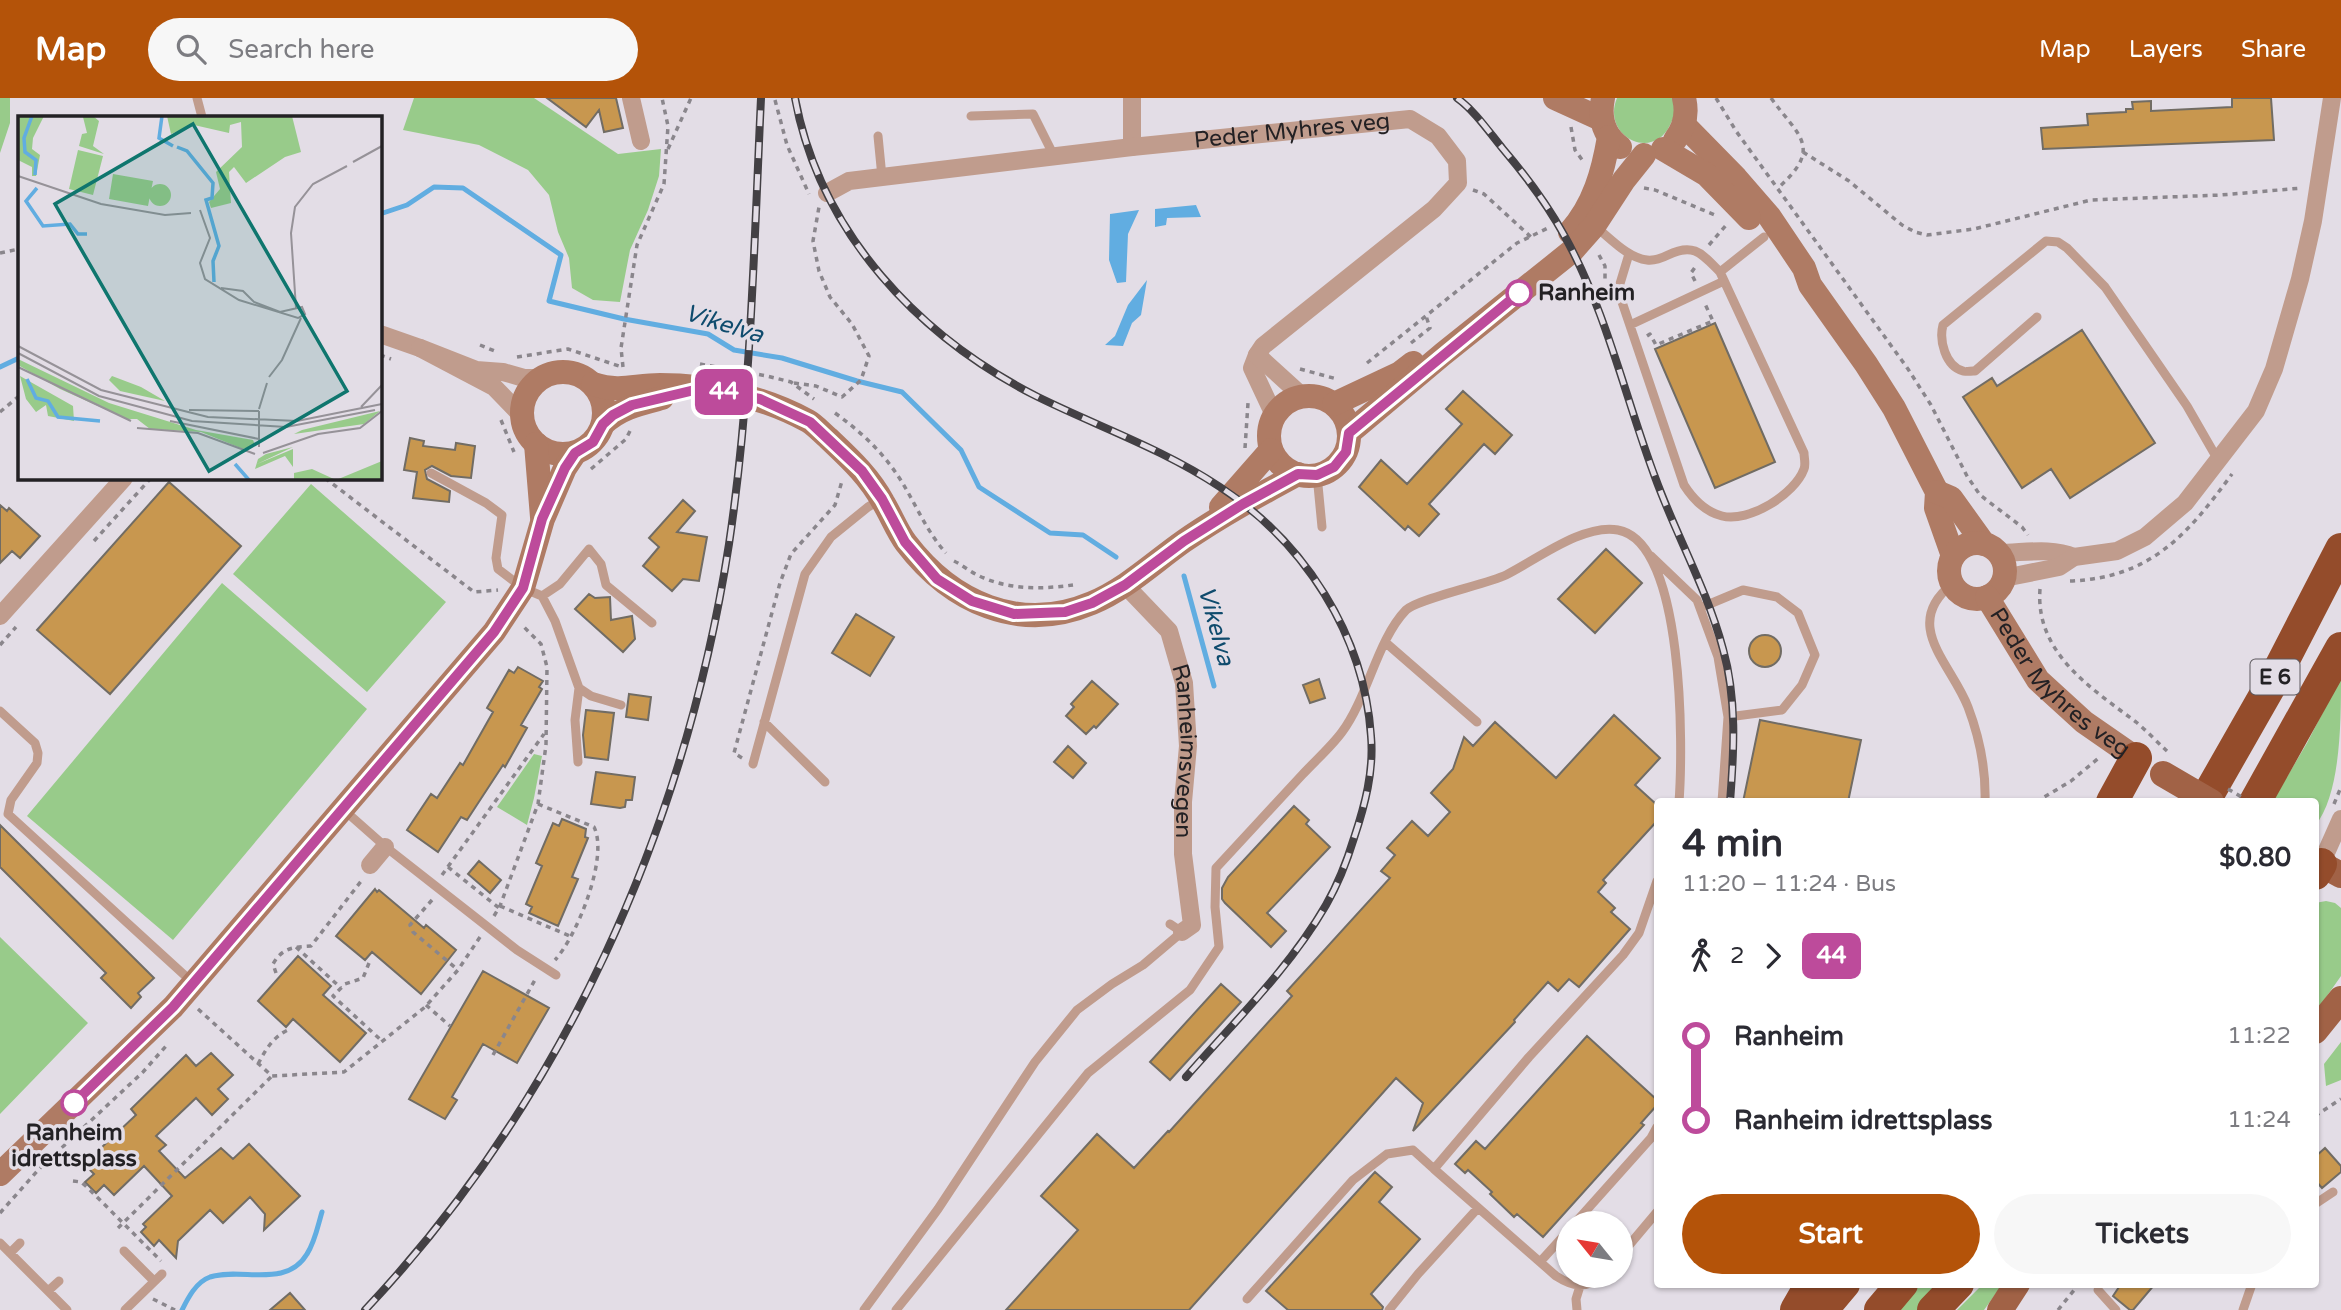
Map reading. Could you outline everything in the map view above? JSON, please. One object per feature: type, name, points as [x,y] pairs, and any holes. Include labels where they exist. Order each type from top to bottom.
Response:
[{"type":"highway","name":"E 6","points":[[2206,798],[2273,681],[2341,549]]},
{"type":"highway","name":"E 6","points":[[2257,798],[2341,648]]},
{"type":"highway","points":[[2114,798],[2136,758]]},
{"type":"highway","points":[[1796,1310],[1809,1288]]},
{"type":"highway","points":[[1822,1310],[1841,1288]]},
{"type":"highway","points":[[1880,1310],[1899,1288]]},
{"type":"highway","points":[[1933,1310],[1954,1288]]},
{"type":"main road","name":"Peder Myhres veg","points":[[2136,758],[2204,798]]},
{"type":"main road","points":[[2319,1026],[2341,999]]},
{"type":"main road","points":[[2000,1310],[2014,1288]]},
{"type":"street","points":[[631,98],[640,141]]},
{"type":"street","points":[[1132,98],[1132,146]]},
{"type":"street","points":[[1555,98],[1604,118],[1624,150],[1654,152],[1707,175],[1727,194],[1796,276],[1810,285]]},
{"type":"street","points":[[1349,433],[1572,251],[1594,226],[1624,180],[1654,152],[1679,136],[1686,114],[1684,98]]},
{"type":"street","points":[[2004,578],[2059,567],[2074,557],[2117,551],[2145,537],[2185,503],[2256,411],[2274,369],[2313,221],[2332,98]]},
{"type":"street","points":[[1334,404],[1401,373],[1538,261],[1575,226],[1594,195],[1603,171],[1604,118]]},
{"type":"street","name":"Peder Myhres veg","points":[[827,193],[849,181],[1132,146],[1410,119],[1438,136],[1457,160],[1458,183]]},
{"type":"street","points":[[1684,125],[1769,216],[1804,268],[1810,285],[1894,408],[1937,492],[1936,508],[1953,556],[1949,573],[1952,584],[1962,595],[1970,598],[1987,597],[2001,586],[2004,578],[2003,561],[1951,498],[1937,492]]},
{"type":"street","points":[[1275,415],[1252,368],[1256,355],[1263,346],[1434,209],[1458,183]]},
{"type":"street","points":[[382,335],[476,370],[503,372],[524,378],[573,373],[606,389],[629,389],[658,384],[703,388],[760,399],[810,422],[862,471],[882,499],[905,542],[937,579],[972,601],[1014,614],[1065,612],[1092,603],[1128,582],[1184,541],[1243,504],[1307,475],[1334,467],[1346,452],[1349,433],[1344,417],[1334,404],[1319,397],[1302,396],[1286,402],[1275,415],[1269,432],[1271,450],[1282,465],[1307,475]]},
{"type":"street","points":[[420,348],[494,387],[510,415],[528,436],[526,451],[542,519]]},
{"type":"street","points":[[1256,355],[1302,396]]},
{"type":"street","points":[[510,415],[541,378]]},
{"type":"street","points":[[593,384],[603,404],[603,424]]},
{"type":"street","points":[[0,1174],[138,1041],[193,983],[494,632],[520,588],[542,519],[565,468],[575,453],[593,442],[603,424],[613,415],[632,405],[703,388]]},
{"type":"street","points":[[1184,541],[1233,496],[1271,450]]},
{"type":"street","points":[[526,451],[575,453]]},
{"type":"street","points":[[0,617],[122,480]]},
{"type":"street","points":[[1953,556],[1966,545],[2062,552],[2074,557]]},
{"type":"street","name":"Ranheimsvegen","points":[[1128,582],[1169,631],[1184,683],[1188,746],[1183,802],[1183,854],[1192,925],[1176,928]]},
{"type":"street","name":"Peder Myhres veg","points":[[1987,597],[2038,680],[2084,722],[2136,758]]},
{"type":"street","points":[[2323,868],[2341,819]]},
{"type":"street","points":[[370,865],[386,847]]},
{"type":"lane","points":[[197,98],[202,116]]},
{"type":"lane","points":[[971,116],[1033,114],[1054,156]]},
{"type":"lane","points":[[878,136],[882,177]]},
{"type":"lane","points":[[1594,226],[1629,254],[1650,261],[1687,248],[1703,255],[1722,276],[1804,453],[1806,467],[1797,483],[1785,495],[1754,513],[1737,518],[1721,516],[1692,497],[1684,485],[1619,287],[1629,254]]},
{"type":"lane","points":[[1630,325],[1722,276],[1763,237]]},
{"type":"lane","points":[[2037,317],[1975,371],[1963,372],[1954,366],[1942,345],[1940,335],[1944,325],[2046,242],[2058,242],[2105,287],[2187,406],[2219,461]]},
{"type":"lane","points":[[431,473],[486,503],[502,515],[496,558],[498,569],[555,621],[579,688],[575,720],[578,762]]},
{"type":"lane","points":[[1307,475],[1322,527]]},
{"type":"lane","points":[[753,764],[805,574],[831,537],[882,499]]},
{"type":"lane","points":[[896,1310],[1088,1073],[1190,990],[1219,947],[1215,907],[1216,868],[1343,731],[1385,642],[1408,608],[1504,576],[1583,533],[1618,530],[1636,539],[1697,600],[1718,657],[1728,718],[1722,798]]},
{"type":"lane","points":[[520,588],[560,584],[589,549],[601,564],[606,585],[652,623]]},
{"type":"lane","points":[[1647,552],[1665,592],[1679,682],[1682,764],[1679,798]]},
{"type":"lane","points":[[1952,584],[1935,602],[1929,625],[1940,656],[1967,704],[1978,738],[1986,784],[1985,798]]},
{"type":"lane","points":[[1700,608],[1743,590],[1777,597],[1798,613],[1815,655],[1802,685],[1782,710],[1728,718]]},
{"type":"lane","points":[[1385,642],[1477,722]]},
{"type":"lane","points":[[579,688],[591,696],[621,705]]},
{"type":"lane","points":[[0,711],[35,743],[38,753],[37,763],[11,800],[8,814],[193,983]]},
{"type":"lane","points":[[764,722],[825,782]]},
{"type":"lane","points":[[343,809],[437,888],[556,975]]},
{"type":"lane","points":[[1434,1170],[1529,1057],[1623,955],[1639,933],[1654,890]]},
{"type":"lane","points":[[864,1310],[938,1209],[1035,1062],[1077,1010],[1143,965],[1176,928]]},
{"type":"lane","points":[[1586,1211],[1654,1132]]},
{"type":"lane","points":[[1247,1299],[1353,1180],[1387,1154],[1413,1150],[1556,1275]]},
{"type":"lane","points":[[2319,1201],[2333,1192]]},
{"type":"lane","points":[[1389,1310],[1478,1208]]},
{"type":"lane","points":[[1633,1241],[1654,1216]]},
{"type":"lane","points":[[0,1243],[67,1310]]},
{"type":"lane","points":[[10,1253],[20,1243]]},
{"type":"lane","points":[[1540,1262],[1556,1244]]},
{"type":"lane","points":[[124,1251],[154,1281]]},
{"type":"lane","points":[[125,1310],[165,1270]]},
{"type":"lane","points":[[48,1291],[59,1282]]},
{"type":"lane","points":[[1577,1310],[1576,1299],[1579,1288]]},
{"type":"lane","points":[[2242,1310],[2250,1288]]},
{"type":"lane","points":[[2098,1290],[2116,1310]]},
{"type":"path","points":[[623,367],[621,348],[637,245],[664,184],[668,126],[662,98]]},
{"type":"path","points":[[668,151],[691,98]]},
{"type":"path","points":[[1716,98],[1736,131],[1908,369],[1931,405],[1980,495],[2022,527],[2038,551]]},
{"type":"path","points":[[1771,98],[1797,129],[1803,152],[1798,169],[1778,188]]},
{"type":"path","points":[[775,100],[787,145],[817,212]]},
{"type":"path","points":[[1572,122],[1572,141],[1584,163],[1582,169]]},
{"type":"path","points":[[1803,152],[1849,181],[1902,225],[1927,235],[1973,229],[2091,200],[2221,195],[2307,188]]},
{"type":"path","points":[[1458,183],[1484,194],[1531,237]]},
{"type":"path","points":[[1645,188],[1717,216]]},
{"type":"path","points":[[791,383],[816,386],[842,397],[861,380],[869,356],[852,324],[830,297],[819,271],[813,241],[817,212],[827,193]]},
{"type":"path","points":[[1361,369],[1517,243],[1548,229],[1556,221]]},
{"type":"path","points":[[0,253],[18,249]]},
{"type":"path","points":[[1401,351],[1430,328],[1426,316]]},
{"type":"path","points":[[382,356],[393,359]]},
{"type":"path","points":[[1293,367],[1335,379],[1344,377]]},
{"type":"path","points":[[0,412],[18,397]]},
{"type":"path","points":[[1245,451],[1248,399]]},
{"type":"path","points":[[510,415],[526,451]]},
{"type":"path","points":[[328,480],[474,592],[520,588]]},
{"type":"path","points":[[2040,570],[2039,604],[2044,626],[2052,642],[2066,663],[2091,689],[2137,723]]},
{"type":"path","points":[[118,1228],[272,1076],[344,1072],[426,1005],[458,970],[500,907],[538,804],[546,732],[547,667],[541,644],[524,626]]},
{"type":"path","points":[[458,970],[413,932],[410,925],[437,888],[448,867],[546,732]]},
{"type":"path","points":[[2043,798],[2071,781],[2103,754]]},
{"type":"path","points":[[493,1055],[542,967],[551,965],[572,937],[593,880],[599,836],[594,827],[538,804]]},
{"type":"path","points":[[276,974],[273,964],[278,955],[286,949],[311,946],[386,847]]},
{"type":"path","points":[[448,867],[500,907],[572,937]]},
{"type":"path","points":[[296,947],[341,988]]},
{"type":"path","points":[[369,962],[363,978],[345,984],[333,996],[383,1042]]},
{"type":"path","points":[[426,1005],[450,1026]]},
{"type":"path","points":[[198,1009],[272,1076]]},
{"type":"path","points":[[258,1064],[266,1048],[288,1030]]},
{"type":"path","points":[[2319,1113],[2341,1099]]},
{"type":"path","points":[[73,1181],[81,1182],[123,1222],[165,1270]]},
{"type":"path","points":[[2058,1310],[2076,1288]]},
{"type":"path","points":[[169,1307],[175,1310]]},
{"type":"green space","points":[[0,98],[10,98],[10,123],[0,153]]},
{"type":"green space","points":[[414,98],[534,98],[618,154],[661,149],[659,176],[648,210],[630,250],[620,302],[593,300],[572,288],[569,258],[558,232],[549,195],[528,170],[479,145],[403,130]]},
{"type":"green space","points":[[1617,98],[1672,98],[1675,108],[1670,125],[1662,136],[1652,142],[1631,140],[1622,133],[1616,123],[1614,112]]},
{"type":"green space","points":[[311,484],[446,602],[367,692],[233,574]]},
{"type":"green space","points":[[222,583],[367,709],[173,940],[27,816]]},
{"type":"green space","points":[[2341,677],[2340,735],[2335,776],[2319,820],[2319,798],[2274,798]]},
{"type":"green space","points":[[534,754],[542,756],[527,825],[497,807]]},
{"type":"green space","points":[[2319,902],[2335,903],[2341,908],[2341,976],[2319,1007]]},
{"type":"green space","points":[[0,937],[88,1023],[0,1114]]},
{"type":"green space","points":[[2341,1042],[2341,1080],[2326,1086],[2324,1064]]},
{"type":"green space","points":[[1917,1288],[1944,1288],[1921,1310],[1897,1310]]},
{"type":"green space","points":[[1979,1288],[2000,1288],[1984,1310],[1957,1310]]},
{"type":"water","points":[[1196,205],[1201,217],[1167,218],[1166,225],[1155,227],[1155,209]]},
{"type":"water","points":[[1139,210],[1128,234],[1126,282],[1117,283],[1109,260],[1110,214]]},
{"type":"water","points":[[1147,280],[1141,315],[1132,323],[1123,346],[1105,345],[1115,336],[1128,305]]},
{"type":"building","points":[[547,98],[616,98],[623,128],[604,132],[599,110],[586,127]]},
{"type":"building","points":[[2232,98],[2271,98],[2274,140],[2043,149],[2041,128],[2088,125],[2087,114],[2126,112],[2126,109],[2133,109],[2132,102],[2151,101],[2151,111],[2232,107]]},
{"type":"building","points":[[1715,323],[1775,462],[1715,488],[1655,349]]},
{"type":"building","points":[[2082,330],[2155,443],[2070,498],[2051,469],[2022,488],[1963,397],[1992,378],[1997,386]]},
{"type":"building","points":[[1463,391],[1512,435],[1495,454],[1484,444],[1429,504],[1439,514],[1419,536],[1408,526],[1405,530],[1359,487],[1381,460],[1407,484],[1462,424],[1446,409]]},
{"type":"building","points":[[410,438],[424,441],[423,446],[455,450],[456,443],[475,446],[471,478],[451,476],[432,466],[425,470],[427,479],[450,491],[449,502],[413,498],[417,472],[404,470]]},
{"type":"building","points":[[169,482],[241,546],[110,694],[37,630]]},
{"type":"building","points":[[683,500],[695,511],[677,532],[707,537],[699,581],[683,579],[672,591],[643,566],[659,547],[649,538]]},
{"type":"building","points":[[0,505],[7,511],[9,508],[40,536],[20,558],[12,551],[0,563]]},
{"type":"building","points":[[1606,549],[1642,583],[1595,633],[1558,599]]},
{"type":"building","points":[[589,594],[595,598],[610,597],[611,620],[632,616],[635,639],[623,652],[575,609]]},
{"type":"building","points":[[856,614],[894,637],[870,676],[832,653]]},
{"type":"building","points":[[1765,635],[1776,640],[1781,651],[1776,662],[1765,667],[1754,662],[1749,651],[1754,640]]},
{"type":"building","points":[[518,667],[543,681],[539,687],[542,689],[521,725],[527,728],[505,767],[503,765],[467,820],[461,817],[438,852],[407,830],[431,794],[437,798],[460,763],[463,765],[493,712],[487,708],[509,670],[514,673]]},
{"type":"building","points":[[1319,679],[1325,698],[1310,703],[1303,685]]},
{"type":"building","points":[[1092,681],[1118,704],[1096,728],[1094,726],[1086,734],[1066,716],[1074,707],[1071,704]]},
{"type":"building","points":[[629,694],[651,697],[648,720],[626,717]]},
{"type":"building","points":[[586,710],[614,713],[608,760],[585,757],[583,735]]},
{"type":"building","points":[[1614,715],[1660,758],[1635,785],[1654,802],[1654,824],[1603,880],[1606,883],[1598,892],[1615,908],[1611,912],[1630,929],[1579,987],[1569,979],[1558,991],[1548,982],[1515,1022],[1413,1131],[1423,1103],[1396,1078],[1189,1310],[1006,1310],[1078,1230],[1041,1196],[1097,1134],[1134,1168],[1169,1132],[1292,996],[1287,991],[1390,878],[1381,871],[1395,855],[1387,848],[1412,821],[1428,836],[1450,812],[1431,793],[1453,769],[1464,737],[1473,746],[1495,722],[1556,778]]},
{"type":"building","points":[[1760,720],[1861,740],[1849,798],[1744,798]]},
{"type":"building","points":[[1068,746],[1086,763],[1073,778],[1054,762]]},
{"type":"building","points":[[596,772],[635,777],[632,800],[626,800],[625,807],[620,808],[591,804]]},
{"type":"building","points":[[1294,806],[1309,820],[1306,824],[1330,847],[1267,913],[1286,931],[1271,947],[1225,903],[1222,899],[1222,888],[1228,877]]},
{"type":"building","points":[[562,819],[586,829],[585,837],[588,838],[572,877],[578,879],[558,926],[529,913],[532,907],[526,904],[542,866],[536,863],[553,823],[559,826]]},
{"type":"building","points":[[0,825],[154,978],[138,993],[141,997],[131,1008],[101,978],[106,973],[0,867]]},
{"type":"building","points":[[479,861],[501,880],[490,893],[468,874]]},
{"type":"building","points":[[375,889],[456,950],[421,994],[372,952],[365,960],[336,936]]},
{"type":"building","points":[[298,956],[331,986],[323,995],[366,1033],[340,1062],[293,1019],[286,1027],[258,1001]]},
{"type":"building","points":[[483,971],[549,1008],[517,1063],[483,1044],[452,1097],[457,1100],[445,1119],[409,1099]]},
{"type":"building","points":[[1221,984],[1241,1002],[1170,1080],[1150,1062]]},
{"type":"building","points":[[1587,1036],[1654,1097],[1654,1108],[1641,1123],[1644,1125],[1566,1211],[1556,1211],[1556,1223],[1543,1237],[1517,1214],[1514,1217],[1468,1170],[1465,1173],[1455,1164],[1476,1141],[1485,1149]]},
{"type":"building","points":[[211,1053],[233,1075],[218,1089],[228,1099],[212,1115],[196,1098],[156,1136],[166,1145],[159,1151],[185,1178],[221,1148],[233,1159],[249,1144],[300,1196],[264,1230],[265,1214],[250,1197],[223,1223],[210,1210],[178,1241],[176,1258],[159,1240],[154,1246],[141,1232],[146,1227],[143,1224],[172,1196],[144,1166],[114,1195],[104,1185],[96,1193],[85,1182],[94,1174],[84,1164],[136,1115],[131,1109],[186,1055],[196,1066]]},
{"type":"building","points":[[2325,1148],[2341,1166],[2341,1172],[2322,1188],[2319,1185],[2319,1153]]},
{"type":"building","points":[[1375,1172],[1392,1187],[1379,1202],[1420,1239],[1371,1294],[1383,1307],[1382,1310],[1288,1310],[1266,1291]]},
{"type":"building","points":[[2118,1288],[2152,1288],[2133,1310],[2113,1296]]},
{"type":"building","points":[[290,1293],[305,1310],[270,1310]]},
{"type":"waterway","name":"Vikelva","points":[[382,213],[407,205],[434,187],[463,188],[561,255],[549,301],[624,319],[708,334],[734,350],[782,358],[902,392],[961,450],[979,487],[1050,533],[1083,535],[1116,557]]},
{"type":"waterway","name":"Vikelva","points":[[0,367],[18,358]]},
{"type":"waterway","name":"Vikelva","points":[[1184,576],[1214,686]]},
{"type":"waterway","points":[[182,1310],[197,1286],[210,1277],[276,1274],[298,1265],[312,1244],[322,1212]]},
{"type":"railway","points":[[365,1310],[436,1228],[499,1142],[556,1050],[605,955],[647,856],[681,754],[709,650],[729,544],[736,489],[751,321],[761,98]]},
{"type":"railway","points":[[795,98],[808,147],[827,193],[851,236],[881,276],[915,312],[953,344],[994,372],[1038,397],[1176,461],[1220,487],[1250,509],[1303,563],[1342,627],[1356,662],[1366,698],[1371,762],[1362,813],[1342,872],[1326,905],[1295,951],[1186,1077]]},
{"type":"railway","points":[[1457,98],[1482,122],[1543,201],[1564,235],[1592,293],[1663,499],[1709,605],[1723,649],[1732,706],[1730,798]]},
{"type":"bus line","name":"44","points":[[74,1103],[173,1007],[494,632],[523,588],[542,519],[565,468],[575,453],[593,442],[603,424],[613,415],[632,405],[703,388],[760,399],[810,422],[862,471],[882,499],[905,542],[937,579],[972,601],[1014,614],[1065,612],[1092,603],[1125,585],[1184,541],[1298,474],[1317,475],[1334,467],[1346,452],[1349,433],[1519,293]]},
{"type":"place","name":"Ranheim","points":[[1519,293]]},
{"type":"place","name":"Ranheim idrettsplass","points":[[74,1103]]}]
